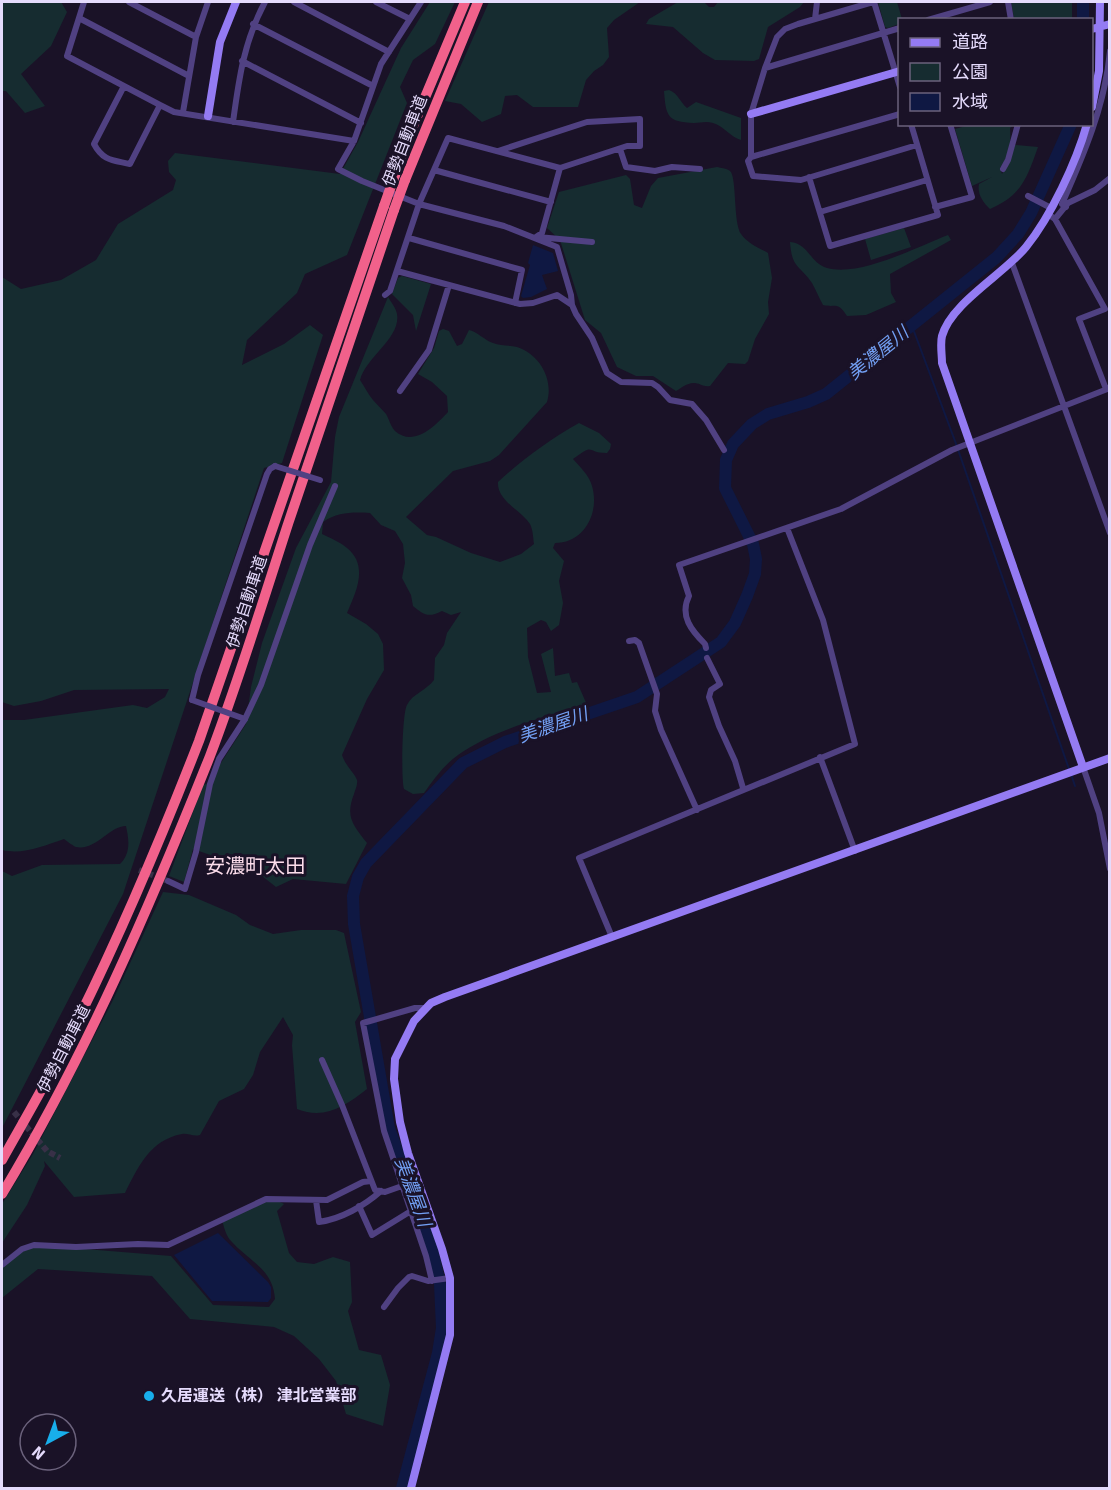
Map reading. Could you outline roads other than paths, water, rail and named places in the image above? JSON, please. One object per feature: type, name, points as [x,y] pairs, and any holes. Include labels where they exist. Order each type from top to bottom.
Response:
[{"type":"highway","name":"伊勢自動車道","points":[[400,178],[408,138],[465,2]]},
{"type":"highway","name":"伊勢自動車道","points":[[2,1160],[88,1001],[145,875],[199,741],[400,178],[478,2]]},
{"type":"highway","name":"伊勢自動車道","points":[[2,1194],[57,1095],[110,991],[143,920],[210,755],[241,668],[389,208]]},
{"type":"street","points":[[84,2],[67,56],[160,105],[174,112],[354,141]]},
{"type":"street","points":[[129,2],[196,37]]},
{"type":"street","points":[[183,112],[196,37],[208,2]]},
{"type":"street","points":[[208,117],[220,42],[236,2]]},
{"type":"street","points":[[233,122],[242,61],[253,24],[265,2]]},
{"type":"street","points":[[294,2],[389,52]]},
{"type":"street","points":[[376,2],[410,19]]},
{"type":"street","points":[[422,2],[381,64],[354,141],[338,170],[419,204],[534,236],[592,242]]},
{"type":"street","points":[[815,19],[817,2]]},
{"type":"street","points":[[751,114],[897,72],[874,2],[815,19],[781,32],[772,46],[751,114],[751,157],[748,161],[753,176],[796,181],[917,145]]},
{"type":"street","points":[[935,18],[990,2]]},
{"type":"street","points":[[1008,2],[1011,18]]},
{"type":"street","points":[[1093,102],[1099,71],[1096,28],[1100,2]]},
{"type":"street","points":[[79,18],[189,76]]},
{"type":"street","points":[[253,24],[374,86]]},
{"type":"street","points":[[1096,28],[1110,24]]},
{"type":"street","points":[[765,68],[898,29]]},
{"type":"street","points":[[1066,207],[1062,204],[1090,140],[1103,98],[1110,51]]},
{"type":"street","points":[[242,61],[361,123]]},
{"type":"street","points":[[124,86],[94,144],[104,158],[130,164],[160,105]]},
{"type":"street","points":[[751,157],[898,115]]},
{"type":"street","points":[[385,295],[390,291],[419,204],[448,138],[560,168],[627,146],[640,146],[640,119],[587,122],[498,151]]},
{"type":"street","points":[[809,177],[831,246],[938,215],[912,126]]},
{"type":"street","points":[[935,207],[972,197],[951,126]]},
{"type":"street","points":[[1003,169],[1008,160],[1017,126]]},
{"type":"street","points":[[1086,126],[1080,146],[1050,212],[1034,237],[1012,263],[956,312],[942,336],[942,363],[1099,813],[1110,869]]},
{"type":"street","points":[[620,149],[626,167],[655,171],[672,167],[700,169]]},
{"type":"street","points":[[534,236],[542,233],[560,168]]},
{"type":"street","points":[[434,170],[551,202]]},
{"type":"street","points":[[1050,212],[1066,207],[1068,202],[1095,190],[1110,178]]},
{"type":"street","points":[[820,212],[927,180]]},
{"type":"street","points":[[706,648],[689,628],[685,604],[689,596],[679,565],[840,509],[933,459],[1108,389],[1079,319],[1105,309],[1050,212],[1028,196]]},
{"type":"street","points":[[534,236],[540,242],[557,247],[572,305],[592,338],[609,375],[621,382],[652,383],[670,400],[692,404],[706,420],[724,450]]},
{"type":"street","points":[[409,238],[522,270],[515,303]]},
{"type":"street","points":[[1012,263],[1110,533]]},
{"type":"street","points":[[397,271],[515,303],[528,304],[557,295],[572,305]]},
{"type":"street","points":[[400,391],[429,350],[449,285]]},
{"type":"street","points":[[245,719],[192,700],[198,675],[270,469],[275,466],[320,480]]},
{"type":"street","points":[[168,881],[185,889],[219,759],[245,719],[261,685],[310,545],[335,486]]},
{"type":"street","points":[[612,937],[579,858],[697,810],[743,788],[855,744],[823,620],[787,528]]},
{"type":"street","points":[[629,641],[635,640],[639,643],[657,694],[655,711],[661,730],[697,810]]},
{"type":"street","points":[[707,658],[720,684],[711,690],[709,697],[735,761],[743,788]]},
{"type":"street","points":[[820,757],[855,851]]},
{"type":"street","points":[[411,1488],[450,1335],[448,1278],[442,1249],[408,1153],[400,1122],[394,1079],[395,1059],[405,1036],[426,1008],[445,996],[1110,758]]},
{"type":"street","points":[[426,1008],[415,1008],[363,1023],[384,1131],[433,1280]]},
{"type":"street","points":[[322,1060],[375,1190],[385,1192],[402,1186]]},
{"type":"street","points":[[2,1265],[22,1249],[34,1245],[76,1247],[168,1245],[267,1199],[327,1200],[363,1182],[371,1181]]},
{"type":"street","points":[[316,1200],[319,1222],[330,1221],[381,1191]]},
{"type":"street","points":[[359,1206],[372,1235],[411,1211]]},
{"type":"street","points":[[384,1306],[406,1278],[412,1276],[433,1280],[448,1278]]},
{"type":"water","points":[[533,245],[553,253],[558,271],[542,275],[547,289],[531,297],[523,298],[521,296]]},
{"type":"water","points":[[218,1233],[268,1282],[271,1287],[271,1298],[268,1302],[212,1301],[174,1255]]},
{"type":"waterway","name":"美濃屋川","points":[[1083,2],[1083,18]]},
{"type":"waterway","name":"美濃屋川","points":[[402,1488],[438,1353],[442,1328],[440,1284],[430,1240],[389,1128],[354,924],[353,896],[358,877],[366,863],[463,763],[505,742],[637,697],[721,642],[735,623],[747,596],[755,574],[756,559],[753,544],[725,488],[726,460],[733,444],[752,424],[768,414],[826,394],[997,257],[1018,234],[1031,213],[1070,126]]},
{"type":"waterway","points":[[912,326],[955,441],[1069,769]]},
{"type":"waterway","points":[[1071,774],[1075,786]]},
{"type":"tunnel","points":[[139,870],[168,881]]},
{"type":"tunnel","points":[[14,1112],[47,1151],[60,1158]]},
{"type":"place","name":"久居運送（株） 津北営業部","points":[[149,1396]]},
{"type":"district","name":"安濃町太田","points":[[255,866]]}]
